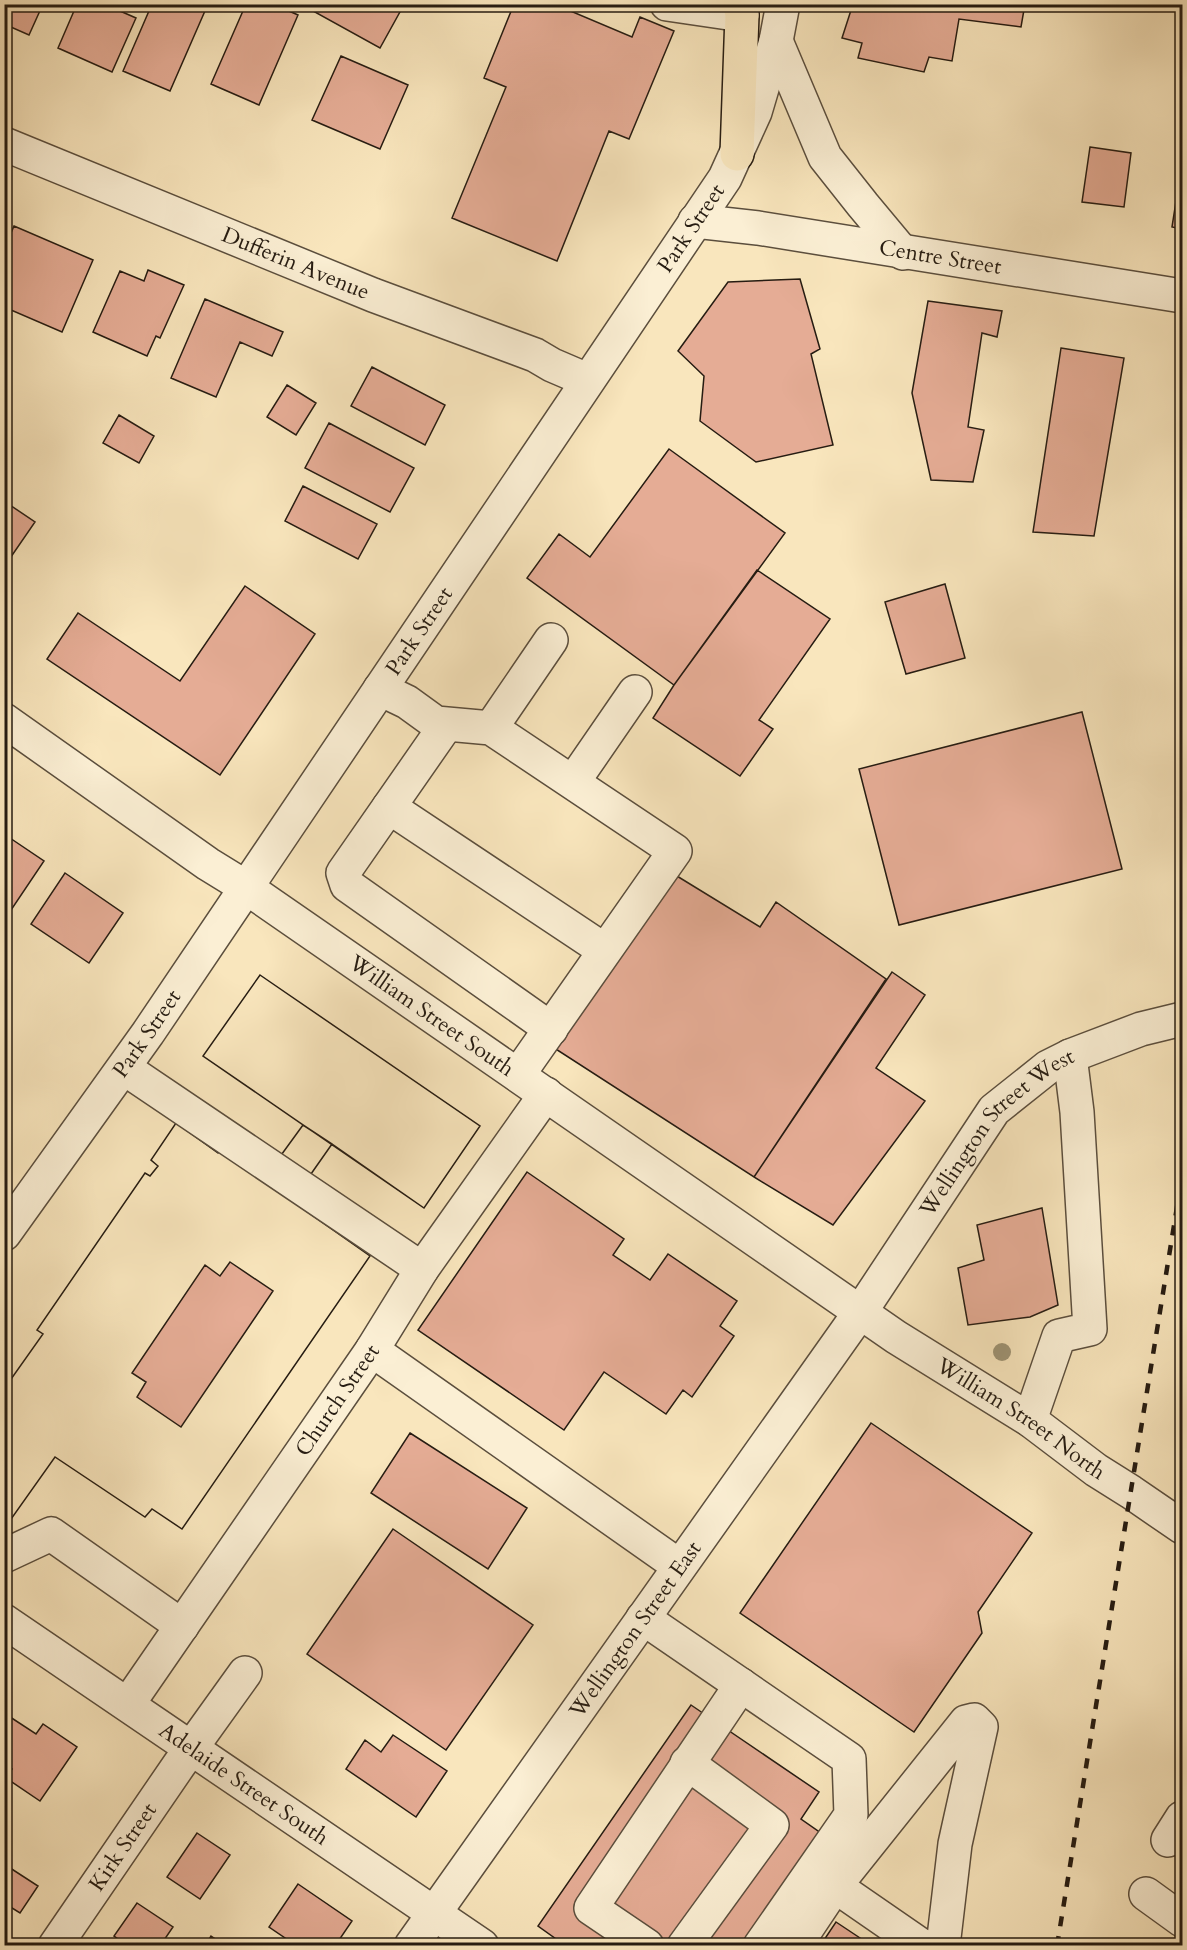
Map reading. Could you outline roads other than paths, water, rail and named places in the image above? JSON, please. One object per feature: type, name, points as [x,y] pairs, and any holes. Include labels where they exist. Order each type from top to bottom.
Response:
[{"type":"main road","points":[[737,154],[741,10]]},
{"type":"street","points":[[667,4],[741,10]]},
{"type":"street","name":"Park Street","points":[[4,1234],[124,1068],[247,888],[725,178],[755,112],[776,41],[783,4]]},
{"type":"street","points":[[776,41],[825,157],[903,252]]},
{"type":"street","name":"Dufferin Avenue","points":[[4,144],[373,295],[535,355],[587,380]]},
{"type":"street","name":"Centre Street","points":[[695,221],[758,228],[1182,296]]},
{"type":"street","points":[[491,728],[551,640]]},
{"type":"street","points":[[380,689],[407,702],[436,723],[491,728],[675,851],[518,1075]]},
{"type":"street","points":[[573,782],[635,692]]},
{"type":"street","name":"William Street South","points":[[4,720],[208,864],[247,888],[861,1311]]},
{"type":"street","points":[[446,724],[344,873],[347,885],[551,1029]]},
{"type":"street","points":[[389,807],[604,950]]},
{"type":"street","name":"Wellington Street West","points":[[861,1311],[994,1110],[1048,1067],[1070,1056],[1141,1029],[1182,1018]]},
{"type":"street","points":[[1030,1420],[1059,1336],[1090,1329],[1077,1112],[1070,1056]]},
{"type":"street","points":[[124,1068],[422,1269]]},
{"type":"street","name":"Church Street","points":[[128,1704],[372,1350],[422,1269],[546,1094]]},
{"type":"street","name":"William Street North","points":[[861,1311],[896,1337],[1030,1420],[1096,1470],[1182,1527]]},
{"type":"street","name":"Wellington Street East","points":[[411,1946],[861,1311]]},
{"type":"street","points":[[372,1350],[679,1566]]},
{"type":"street","points":[[4,1556],[51,1534],[182,1626]]},
{"type":"street","points":[[643,1618],[849,1759],[851,1815],[760,1946]]},
{"type":"street","name":"Adelaide Street South","points":[[4,1621],[482,1946]]},
{"type":"street","name":"Kirk Street","points":[[55,1946],[245,1672]]},
{"type":"street","points":[[646,1946],[591,1908],[741,1685]]},
{"type":"street","points":[[795,1946],[835,1886],[966,1722],[974,1720],[981,1727],[955,1844],[943,1946]]},
{"type":"street","points":[[684,1946],[772,1825],[687,1763]]},
{"type":"street","points":[[835,1886],[922,1946]]},
{"type":"street","points":[[1146,1894],[1182,1920]]},
{"type":"railway","points":[[1057,1946],[1182,1176]]}]
